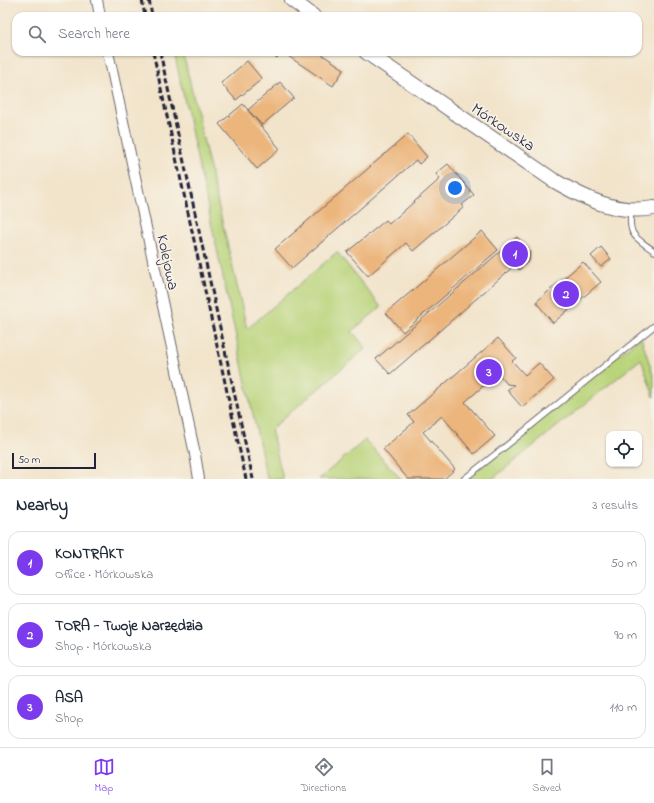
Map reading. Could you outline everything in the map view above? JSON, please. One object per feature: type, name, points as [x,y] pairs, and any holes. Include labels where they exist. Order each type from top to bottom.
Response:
[{"type":"street","points":[[97,0],[99,12]]},
{"type":"street","points":[[292,0],[308,12]]},
{"type":"street","name":"Kolejowa","points":[[109,56],[187,416],[199,479]]},
{"type":"street","name":"Mórkowska","points":[[372,56],[553,180],[578,194],[599,203],[631,210],[654,208]]},
{"type":"lane","points":[[631,210],[630,229],[634,236],[654,251]]},
{"type":"lane","points":[[464,479],[654,326]]},
{"type":"green space","points":[[175,56],[184,56],[247,329],[337,252],[381,307],[352,331],[366,348],[271,429],[283,479],[267,479]]},
{"type":"green space","points":[[641,337],[654,378],[654,397],[641,359],[492,479],[463,479]]},
{"type":"green space","points":[[365,440],[401,479],[319,479]]},
{"type":"building","points":[[288,56],[324,56],[344,69],[333,86]]},
{"type":"building","points":[[247,61],[262,79],[236,100],[221,83]]},
{"type":"building","points":[[280,82],[294,98],[262,125],[248,110]]},
{"type":"building","points":[[243,104],[280,149],[257,169],[219,124]]},
{"type":"building","points":[[408,134],[427,157],[419,164],[416,160],[292,268],[275,249]]},
{"type":"building","points":[[448,164],[474,195],[462,205],[464,207],[413,251],[406,243],[368,276],[347,252],[386,220],[389,224],[440,179],[436,174]]},
{"type":"building","points":[[482,231],[498,250],[403,332],[386,313]]},
{"type":"building","points":[[517,237],[530,250],[529,261],[519,270],[515,265],[390,374],[376,359]]},
{"type":"building","points":[[601,247],[611,259],[601,267],[591,256]]},
{"type":"building","points":[[583,262],[601,282],[553,323],[536,302]]},
{"type":"building","points":[[498,338],[516,358],[512,361],[525,375],[539,363],[554,380],[522,407],[507,390],[514,385],[507,384],[498,373],[465,402],[495,436],[474,454],[442,416],[423,432],[455,469],[444,479],[408,479],[383,449],[414,422],[408,415]]},
{"type":"railway","points":[[142,0],[144,12]]},
{"type":"railway","points":[[149,0],[151,12]]},
{"type":"railway","points":[[154,56],[246,479]]},
{"type":"railway","points":[[161,56],[253,479]]},
{"type":"place","name":"KONTRAKT","points":[[515,254]]},
{"type":"place","name":"TORA - Twoje Narzędzia","points":[[566,294]]},
{"type":"place","name":"ASA","points":[[489,372]]}]
